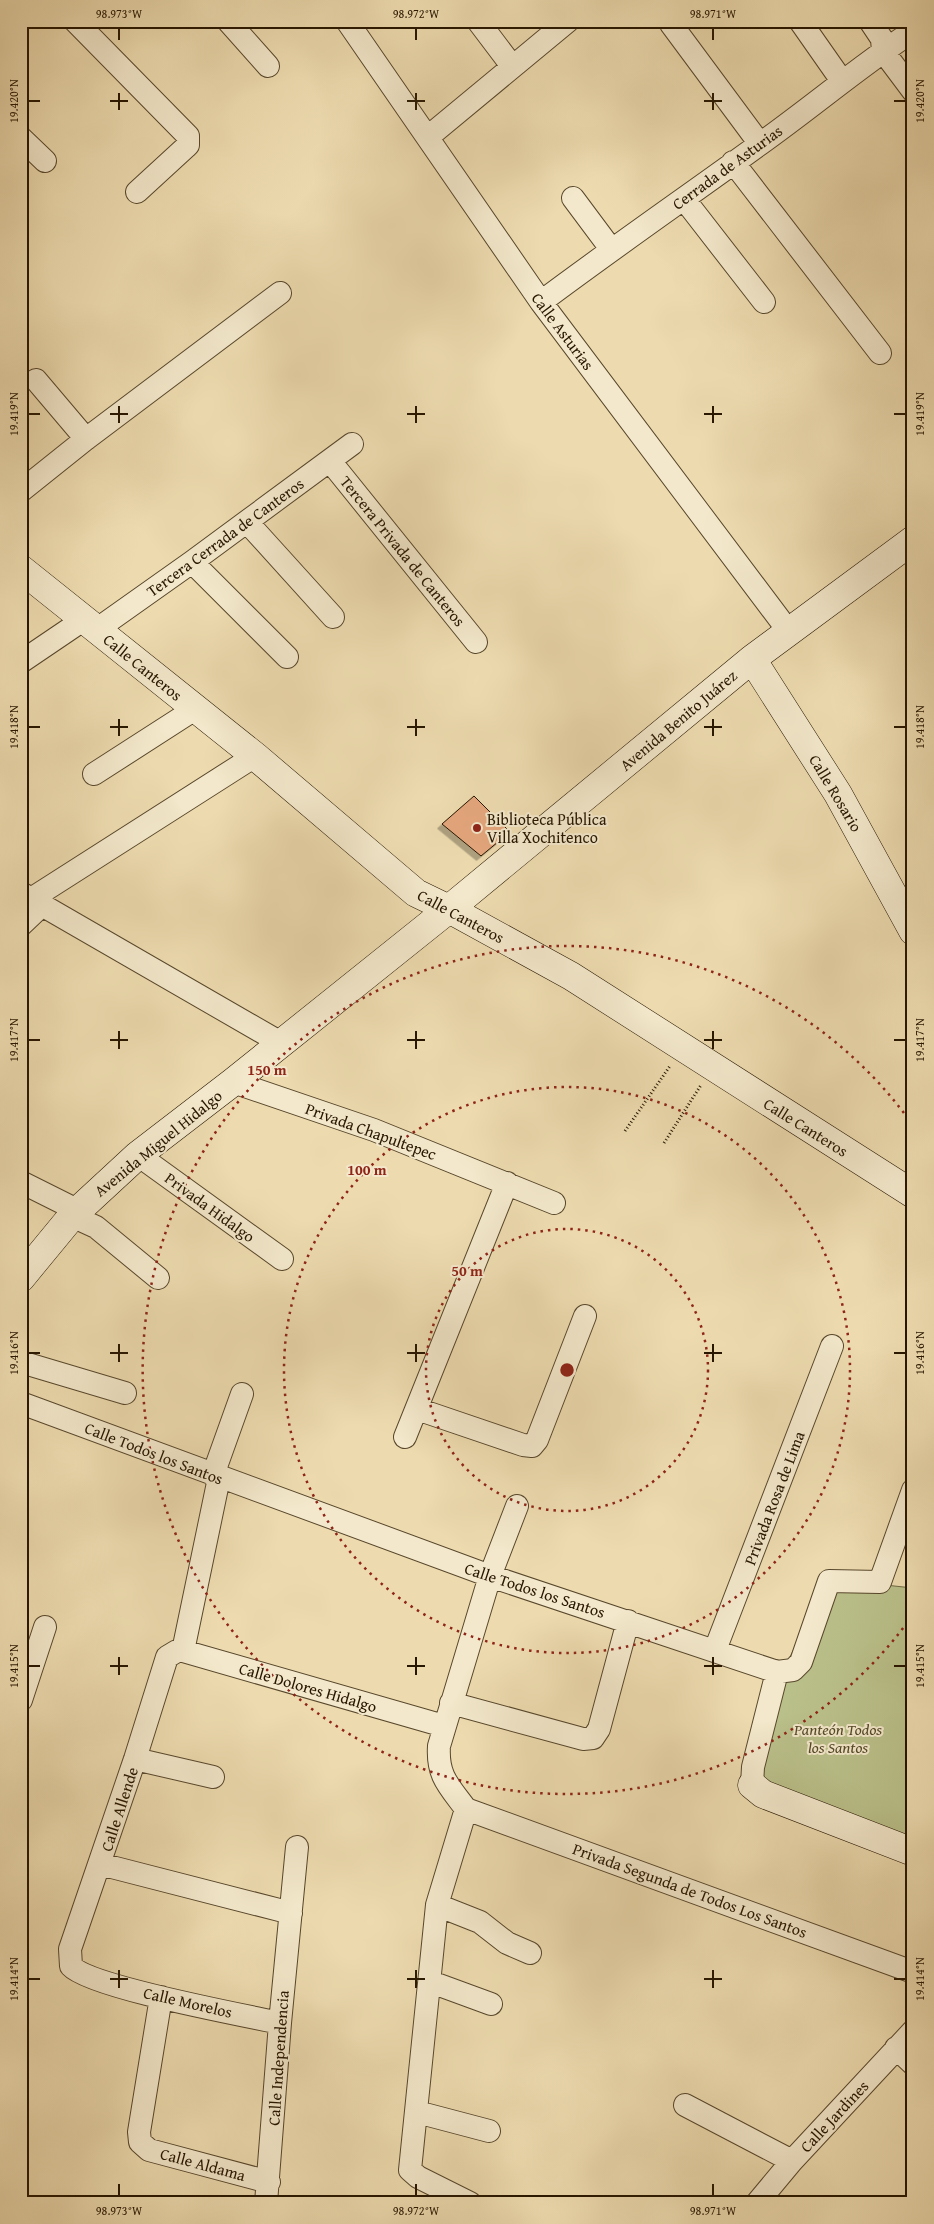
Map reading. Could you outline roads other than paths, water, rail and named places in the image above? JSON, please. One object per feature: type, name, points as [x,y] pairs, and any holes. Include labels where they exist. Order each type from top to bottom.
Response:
[{"type":"street","points":[[75,21],[188,136],[188,145],[136,192]]},
{"type":"street","points":[[228,21],[268,66]]},
{"type":"street","name":"Calle Asturias","points":[[348,21],[541,302],[790,633]]},
{"type":"street","points":[[478,21],[512,66]]},
{"type":"street","points":[[428,137],[568,21]]},
{"type":"street","points":[[800,21],[842,81]]},
{"type":"street","points":[[870,21],[882,40],[883,51],[913,92]]},
{"type":"street","points":[[671,24],[760,144]]},
{"type":"street","name":"Cerrada de Asturias","points":[[541,302],[611,249],[684,199],[842,81],[913,31]]},
{"type":"street","points":[[21,138],[45,161]]},
{"type":"street","points":[[733,162],[880,353]]},
{"type":"street","points":[[573,198],[611,249]]},
{"type":"street","points":[[684,199],[764,302]]},
{"type":"street","points":[[21,492],[86,439],[280,293]]},
{"type":"street","points":[[36,380],[86,439]]},
{"type":"street","name":"Tercera Cerrada de Canteros","points":[[21,662],[90,625],[192,562],[352,444]]},
{"type":"street","name":"Tercera Privada de Canteros","points":[[330,461],[476,642]]},
{"type":"street","points":[[247,522],[333,617]]},
{"type":"street","name":"Avenida Benito Juárez","points":[[449,909],[752,659],[790,633],[913,540]]},
{"type":"street","points":[[192,562],[287,657]]},
{"type":"street","name":"Calle Canteros","points":[[22,572],[255,756],[416,893],[571,976],[913,1194]]},
{"type":"street","name":"Calle Rosario","points":[[752,659],[838,794],[913,931]]},
{"type":"street","points":[[94,774],[195,709]]},
{"type":"street","points":[[21,925],[31,899],[255,756]]},
{"type":"street","points":[[31,899],[281,1043]]},
{"type":"street","name":"Avenida Miguel Hidalgo","points":[[21,1278],[74,1213],[138,1155],[233,1082],[449,909]]},
{"type":"street","name":"Privada Chapultepec","points":[[233,1082],[374,1130],[554,1203]]},
{"type":"street","name":"Privada Hidalgo","points":[[138,1155],[282,1259]]},
{"type":"street","points":[[21,1182],[96,1227],[158,1278]]},
{"type":"street","points":[[405,1437],[507,1183]]},
{"type":"street","points":[[417,1408],[523,1446],[532,1446],[537,1440],[586,1316]]},
{"type":"street","name":"Privada Rosa de Lima","points":[[715,1650],[832,1346]]},
{"type":"street","points":[[21,1362],[125,1393]]},
{"type":"street","name":"Calle Allende","points":[[71,1966],[70,1949],[135,1759],[165,1664],[177,1652],[216,1476],[242,1394]]},
{"type":"street","name":"Calle Todos los Santos","points":[[21,1403],[490,1576],[777,1672]]},
{"type":"street","points":[[913,1490],[880,1582],[829,1581],[801,1662],[793,1670],[777,1672],[754,1767],[752,1785],[763,1794],[913,1852]]},
{"type":"street","points":[[470,2203],[418,2177],[410,2170],[431,1982],[437,1905],[466,1809],[443,1778],[439,1768],[439,1746],[490,1576],[517,1506]]},
{"type":"street","points":[[451,1703],[583,1739],[594,1738],[599,1729],[628,1621]]},
{"type":"street","points":[[21,1700],[45,1627]]},
{"type":"street","name":"Calle Dolores Hidalgo","points":[[177,1652],[444,1726]]},
{"type":"street","points":[[135,1759],[213,1777]]},
{"type":"street","name":"Privada Segunda de Todos Los Santos","points":[[466,1809],[913,1972]]},
{"type":"street","name":"Calle Independencia","points":[[268,2192],[280,2023],[297,1847]]},
{"type":"street","points":[[100,1864],[291,1913]]},
{"type":"street","points":[[437,1905],[480,1922],[507,1943],[530,1953]]},
{"type":"street","name":"Calle Morelos","points":[[71,1966],[83,1975],[162,1996],[280,2023]]},
{"type":"street","points":[[431,1982],[491,2004]]},
{"type":"street","name":"Calle Aldama","points":[[162,1996],[139,2132],[140,2142],[149,2150],[268,2192]]},
{"type":"street","name":"Calle Jardines","points":[[758,2203],[792,2162],[913,2031]]},
{"type":"street","points":[[896,2048],[913,2064]]},
{"type":"street","points":[[685,2105],[792,2162]]},
{"type":"street","points":[[417,2112],[489,2131]]},
{"type":"place","name":"Biblioteca Pública Villa Xochitenco","points":[[477,828]]},
{"type":"park label","name":"Panteón Todos los Santos","points":[[838,1738]]}]
